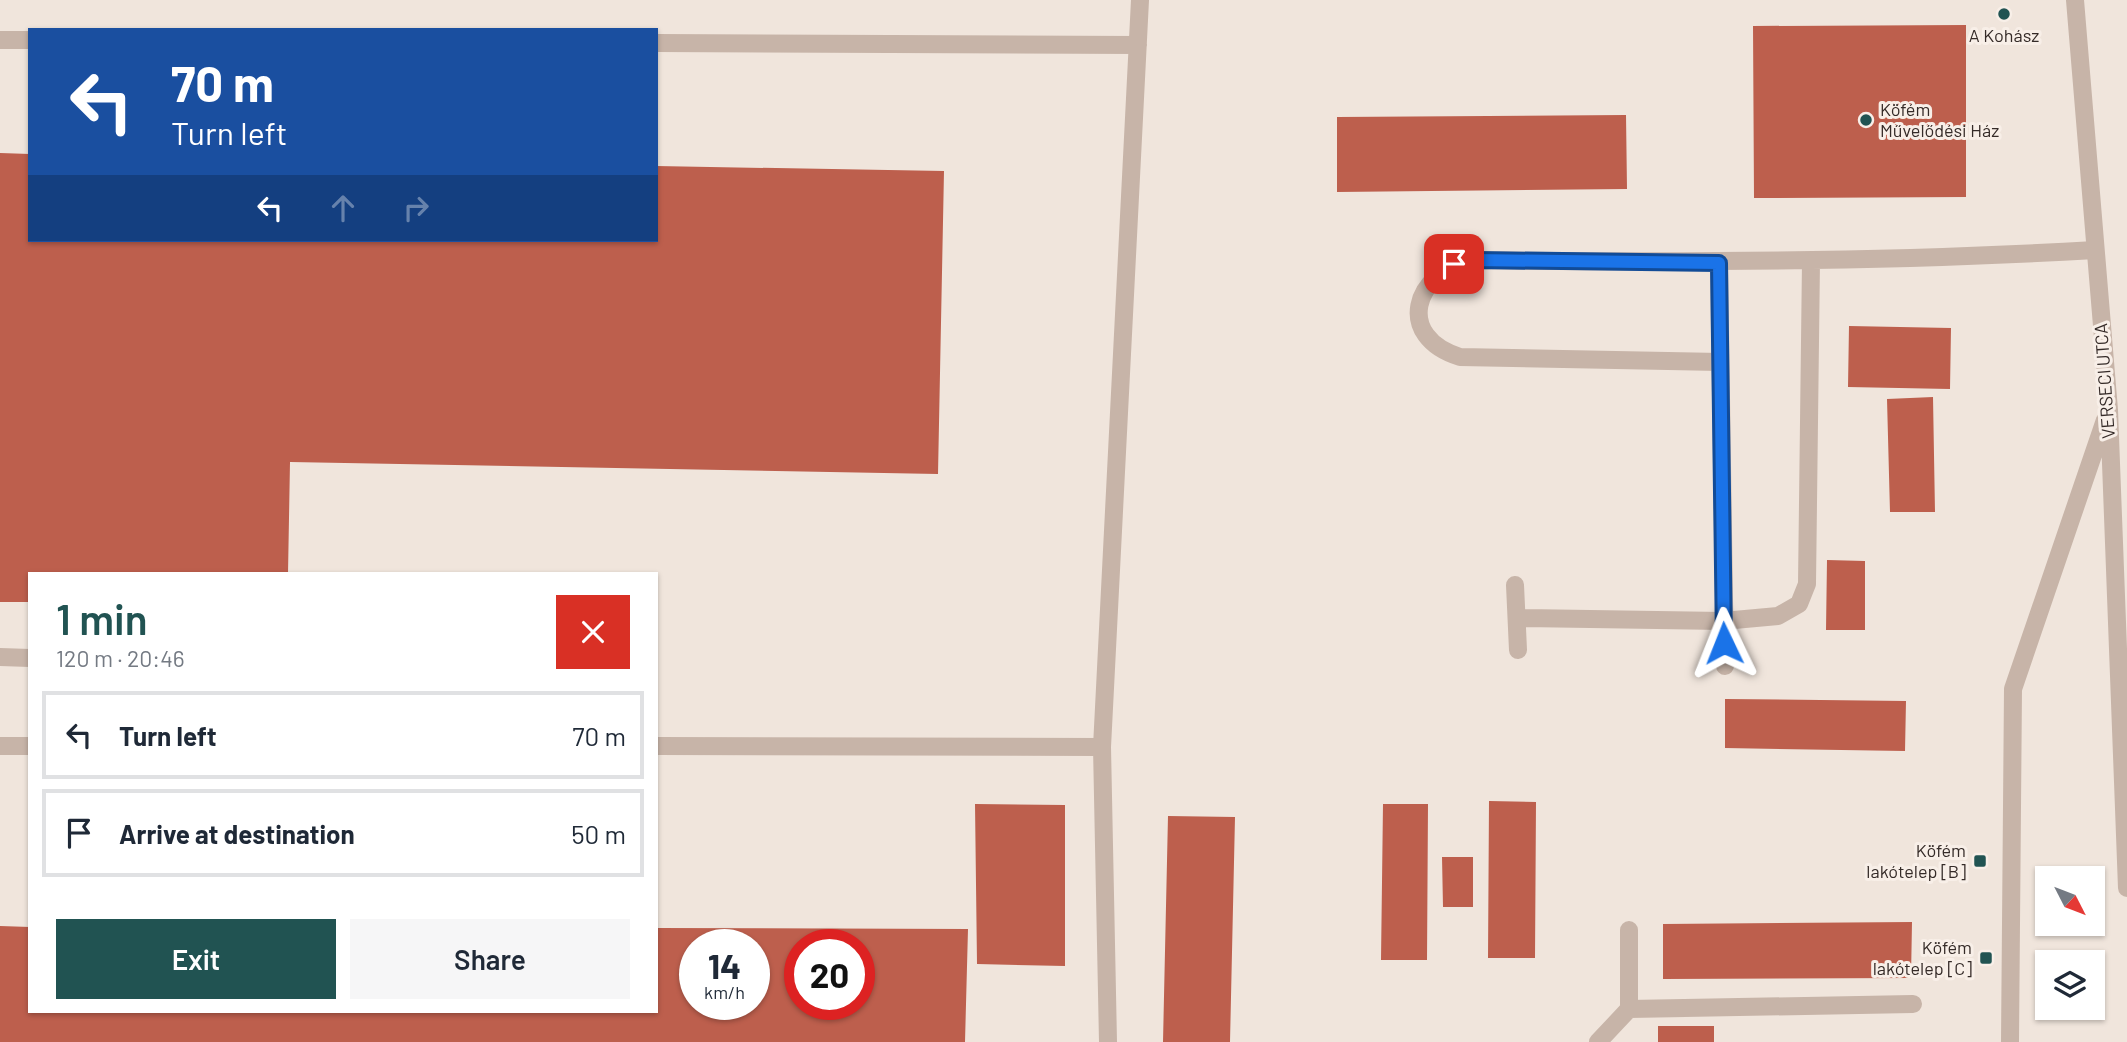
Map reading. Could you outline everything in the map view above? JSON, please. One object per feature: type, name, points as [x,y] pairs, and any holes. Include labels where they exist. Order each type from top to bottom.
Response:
[{"type":"street","points":[[1108,1042],[1102,747],[1140,0]]},
{"type":"street","name":"VERSECI UTCA","points":[[2075,0],[2109,410],[2127,888]]},
{"type":"street","points":[[0,40],[28,40]]},
{"type":"street","points":[[658,43],[1138,45]]},
{"type":"street","points":[[1720,362],[1460,357],[1429,339],[1422,328],[1420,316],[1424,289],[1431,280],[1454,264],[1474,260],[1719,263],[1964,257],[2095,250]]},
{"type":"street","points":[[1517,618],[1723,621],[1778,617],[1799,604],[1805,594],[1811,261]]},
{"type":"street","points":[[1719,263],[1725,666]]},
{"type":"street","points":[[2010,1042],[2013,688],[2109,410]]},
{"type":"street","points":[[1516,585],[1518,650]]},
{"type":"street","points":[[0,657],[28,658]]},
{"type":"street","points":[[0,746],[28,746]]},
{"type":"street","points":[[658,746],[1102,747]]},
{"type":"street","points":[[1598,1042],[1629,1010],[1629,930]]},
{"type":"street","points":[[1629,1010],[1913,1004]]},
{"type":"building","points":[[1966,25],[1966,197],[1754,198],[1753,26]]},
{"type":"building","points":[[1626,115],[1627,189],[1337,192],[1337,117]]},
{"type":"building","points":[[0,153],[28,154],[28,242],[658,242],[658,166],[944,171],[938,474],[290,462],[288,572],[28,572],[28,602],[0,602]]},
{"type":"building","points":[[1849,326],[1951,328],[1950,389],[1848,387]]},
{"type":"building","points":[[1933,397],[1935,512],[1890,512],[1887,399]]},
{"type":"building","points":[[1827,560],[1865,561],[1865,630],[1826,630]]},
{"type":"building","points":[[1725,699],[1906,701],[1905,751],[1725,748]]},
{"type":"building","points":[[1489,801],[1536,802],[1535,958],[1488,958]]},
{"type":"building","points":[[975,804],[1065,805],[1065,966],[977,964]]},
{"type":"building","points":[[1383,804],[1428,804],[1427,960],[1381,960]]},
{"type":"building","points":[[1168,816],[1235,817],[1230,1042],[1163,1042]]},
{"type":"building","points":[[1442,857],[1473,857],[1473,907],[1443,907]]},
{"type":"building","points":[[1912,922],[1911,978],[1663,979],[1663,924]]},
{"type":"building","points":[[0,926],[28,927],[28,1013],[658,1013],[658,928],[968,929],[965,1042],[0,1042]]},
{"type":"building","points":[[1658,1026],[1714,1026],[1714,1042],[1658,1042]]},
{"type":"place","name":"A Kohász","points":[[2004,14]]},
{"type":"place","name":"Köfém Művelődési Ház","points":[[1866,120]]},
{"type":"place","name":"Köfém lakótelep [B]","points":[[1980,861]]},
{"type":"place","name":"Köfém lakótelep [C]","points":[[1986,958]]},
{"type":"route","points":[[1454,264],[1474,260],[1719,263],[1724,643]]}]
